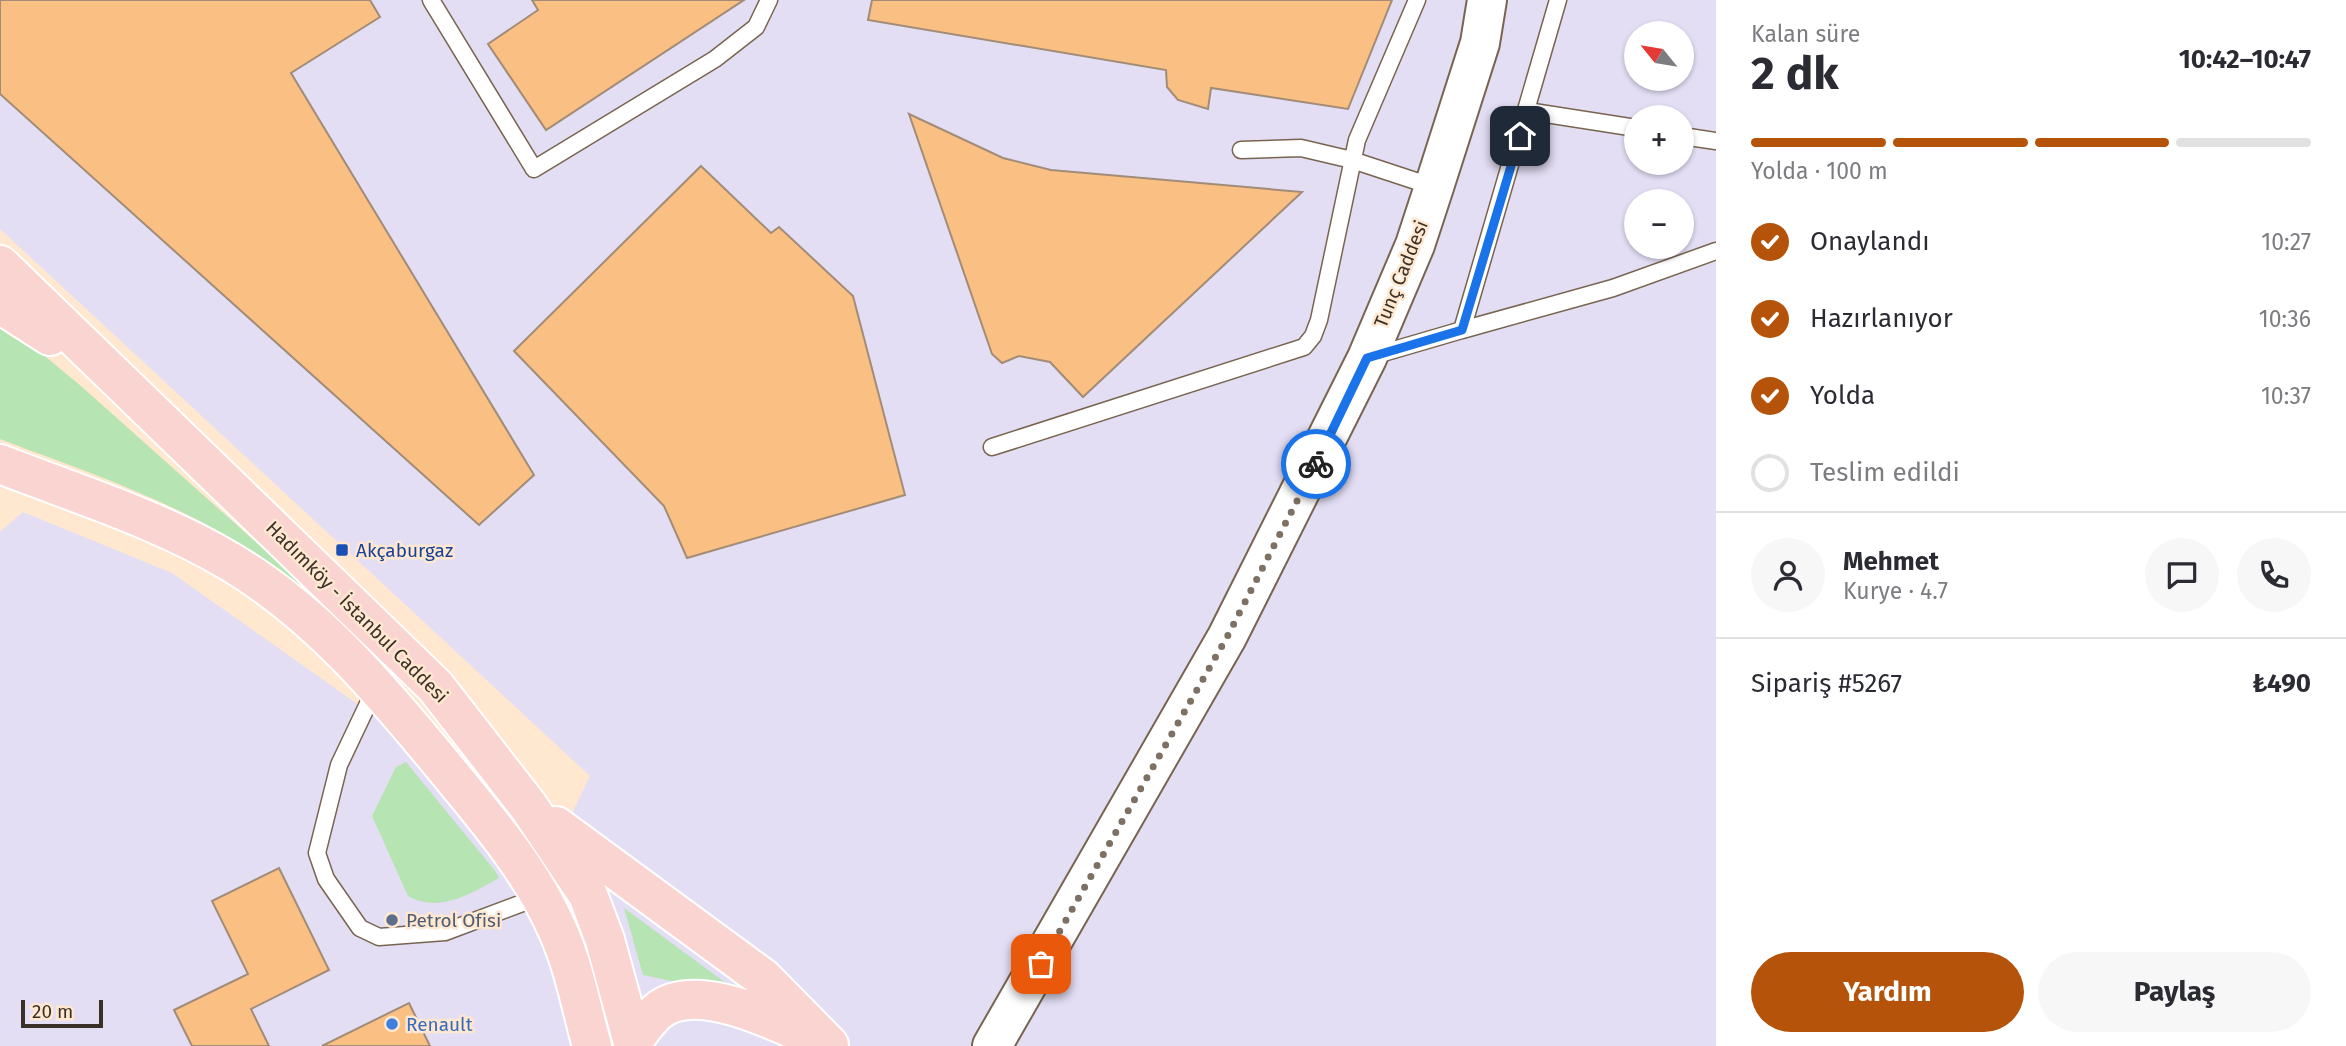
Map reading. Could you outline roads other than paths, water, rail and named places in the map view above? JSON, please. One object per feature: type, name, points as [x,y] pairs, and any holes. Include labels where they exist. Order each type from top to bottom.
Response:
[{"type":"main road","name":"Tunç Caddesi","points":[[992,1046],[1227,637],[1367,358],[1415,245],[1480,43],[1487,0]]},
{"type":"main road","name":"Hadımköy - İstanbul Caddesi","points":[[0,265],[435,686],[529,807],[588,895],[605,940],[634,1043]]},
{"type":"main road","points":[[0,304],[38,330],[101,364]]},
{"type":"main road","name":"Hadımköy - İstanbul Caddesi","points":[[0,464],[180,535],[231,562],[300,612],[345,651],[377,685],[473,802],[541,896],[559,932],[592,1046]]},
{"type":"main road","points":[[529,807],[763,978],[830,1046]]},
{"type":"main road","points":[[634,1043],[658,1010],[684,999],[749,1009],[830,1046]]},
{"type":"lane","points":[[431,0],[534,169],[715,58],[757,27],[769,0]]},
{"type":"lane","points":[[992,447],[1304,346],[1314,336],[1357,140],[1417,0]]},
{"type":"lane","points":[[1462,330],[1558,0]]},
{"type":"lane","points":[[1527,111],[1624,126]]},
{"type":"lane","points":[[1694,138],[1716,141]]},
{"type":"lane","points":[[1241,150],[1301,148],[1352,160],[1434,187]]},
{"type":"lane","points":[[1367,358],[1613,288],[1716,251]]},
{"type":"lane","points":[[377,685],[339,765],[317,853],[326,879],[360,928],[379,937],[445,932],[541,896]]},
{"type":"place","name":"Akçaburgaz","points":[[342,550]]},
{"type":"place","name":"Petrol Ofisi","points":[[392,920]]},
{"type":"place","name":"Renault","points":[[392,1024]]}]
